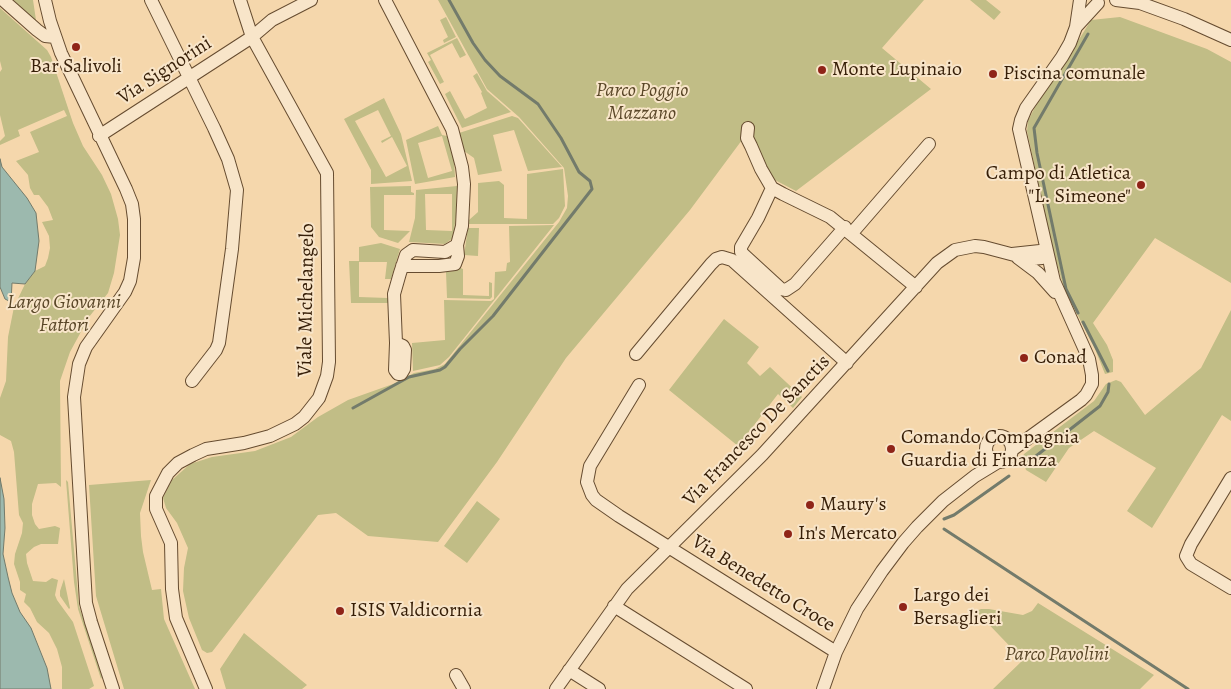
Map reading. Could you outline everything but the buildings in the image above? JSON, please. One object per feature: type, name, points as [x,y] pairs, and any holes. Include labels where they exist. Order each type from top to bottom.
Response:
[{"type":"street","points":[[3,0],[36,30],[45,36],[55,37]]},
{"type":"street","points":[[45,0],[55,37],[132,204],[135,235],[133,269],[130,281],[125,292],[86,347],[79,364],[74,397],[86,604],[113,689]]},
{"type":"street","points":[[151,0],[225,151],[236,180],[237,190],[232,249],[219,343],[216,350],[192,381]]},
{"type":"street","name":"Viale Michelangelo","points":[[206,689],[176,618],[172,589],[171,543],[156,508],[156,496],[168,473],[178,463],[193,455],[206,449],[244,443],[270,436],[295,424],[319,398],[327,376],[329,362],[327,173],[252,37],[240,0]]},
{"type":"street","name":"Via Signorini","points":[[100,136],[252,37],[272,20],[309,0]]},
{"type":"street","points":[[384,0],[444,112],[457,145],[464,184],[462,219],[457,245],[444,252],[413,250],[406,255],[394,294],[396,343]]},
{"type":"street","points":[[823,689],[836,652],[858,609],[882,571],[917,527],[937,507],[975,476],[998,462],[1007,459],[1012,450],[1081,400],[1092,384],[1088,359],[1060,297],[1046,254],[1020,135],[1020,124],[1026,108],[1062,57],[1076,27],[1082,0],[1089,2],[1104,1]]},
{"type":"street","points":[[1116,0],[1138,1],[1184,18],[1231,40]]},
{"type":"street","points":[[1076,27],[1104,1]]},
{"type":"street","points":[[748,128],[747,138],[750,146],[772,188],[822,212],[848,230],[916,287]]},
{"type":"street","points":[[772,188],[758,218],[741,247],[741,252],[781,289],[786,290],[795,284],[848,230],[929,144]]},
{"type":"street","points":[[1012,254],[1031,244],[1041,227]]},
{"type":"street","name":"Via Francesco De Sanctis","points":[[556,689],[627,589],[762,455],[937,263],[948,254],[962,248],[984,247],[1037,260],[1046,254]]},
{"type":"street","name":"Via Francesco De Sanctis","points":[[1012,254],[1038,273],[1060,297]]},
{"type":"street","points":[[636,354],[711,264],[716,259],[722,257],[732,260],[847,363]]},
{"type":"street","name":"Via Benedetto Croce","points":[[639,385],[590,466],[587,482],[588,489],[596,500],[836,652]]},
{"type":"street","points":[[998,462],[993,460],[987,453],[986,446],[989,440],[995,436],[1005,437],[1035,432]]},
{"type":"street","points":[[1005,437],[1011,442],[1012,450]]},
{"type":"street","points":[[975,476],[987,453]]},
{"type":"street","points":[[1231,478],[1191,544],[1186,556],[1191,564],[1231,588]]},
{"type":"street","points":[[614,606],[746,689]]},
{"type":"street","points":[[569,670],[599,689]]},
{"type":"street","points":[[456,675],[464,689]]},
{"type":"green space","points":[[13,0],[33,0],[36,20],[33,19]]},
{"type":"green space","name":"Parco Poggio Mazzano","points":[[438,0],[924,0],[882,48],[931,89],[796,191],[771,178],[742,140],[690,210],[566,358],[497,462],[438,542],[368,536],[336,513],[318,515],[212,652],[207,653],[202,650],[189,618],[183,591],[184,568],[188,548],[177,523],[166,508],[163,498],[172,480],[190,464],[212,457],[255,451],[291,437],[318,417],[348,400],[393,384],[414,373],[435,369],[445,364],[559,222],[567,208],[568,196],[564,168],[519,117],[487,89]]},
{"type":"green space","points":[[970,0],[986,0],[1001,12],[994,20]]},
{"type":"green space","name":"Largo Giovanni Fattori","points":[[0,8],[47,50],[51,57],[73,123],[83,146],[102,175],[111,194],[118,219],[120,235],[114,273],[108,293],[89,317],[70,352],[60,381],[61,487],[56,483],[38,484],[32,504],[32,515],[39,529],[55,526],[60,528],[58,544],[41,544],[26,554],[33,581],[46,582],[52,578],[58,580],[55,595],[73,622],[94,686],[89,689],[62,689],[62,667],[57,649],[49,633],[37,622],[30,608],[24,602],[26,594],[20,590],[20,582],[14,564],[23,523],[19,515],[14,452],[11,441],[0,435],[0,398],[6,381],[8,337],[14,307],[25,284],[35,271],[45,266],[50,248],[49,236],[42,222],[53,220],[48,207],[39,195],[34,195],[30,188],[28,175],[16,161],[39,152],[30,132],[67,116],[64,110],[18,130],[20,136],[0,145],[0,141],[5,136],[0,115],[0,72],[2,69],[0,61]]},
{"type":"green space","points":[[446,17],[456,37],[444,43],[443,40],[448,37],[440,20]]},
{"type":"green space","name":"Campo di Atletica \"L. Simeone\"","points":[[1120,17],[1207,49],[1231,62],[1231,283],[1155,238],[1093,323],[1107,345],[1113,360],[1113,372],[1105,374],[1095,349],[1064,288],[1052,247],[1027,131],[1028,121],[1035,107],[1091,20]]},
{"type":"green space","points":[[457,38],[466,55],[460,58],[452,43],[430,55],[444,82],[440,84],[428,62],[431,60],[427,53]]},
{"type":"green space","points":[[477,73],[487,91],[511,112],[462,128],[445,94],[450,91],[465,119],[487,108],[482,92],[473,76]]},
{"type":"green space","points":[[384,98],[401,134],[412,181],[371,184],[371,170],[344,119]],"holes":[[[378,110],[391,136],[381,141],[382,143],[392,137],[407,166],[386,177],[355,121]]]},
{"type":"green space","points":[[512,116],[518,118],[562,167],[528,171],[514,130],[493,135],[502,171],[478,175],[474,158],[464,151],[459,133]]},
{"type":"green space","points":[[438,126],[442,135],[447,136],[454,161],[455,177],[415,184],[406,140]],"holes":[[[442,136],[452,171],[428,178],[418,143]]]},
{"type":"green space","points":[[563,169],[565,206],[559,218],[553,224],[469,224],[469,220],[478,212],[478,183],[499,181],[504,185],[504,218],[527,219],[527,174]]},
{"type":"green space","points":[[411,186],[411,192],[414,195],[384,195],[384,230],[410,231],[398,243],[379,237],[371,227],[370,187]]},
{"type":"green space","points":[[457,186],[453,238],[445,244],[409,242],[415,218],[416,190]],"holes":[[[425,194],[452,194],[452,231],[426,230]]]},
{"type":"green space","points":[[554,225],[449,357],[440,365],[413,371],[412,343],[445,340],[444,300],[491,301],[494,299],[495,272],[506,271],[507,263],[510,262],[509,226]]},
{"type":"green space","points":[[468,228],[479,228],[478,256],[464,255]]},
{"type":"green space","points":[[381,243],[400,249],[391,279],[385,279],[387,262],[359,262],[359,297],[388,298],[388,303],[351,303],[349,261],[359,261],[359,247]]},
{"type":"green space","points":[[458,267],[463,269],[463,295],[489,296],[489,282],[492,283],[492,297],[490,299],[447,298],[446,272],[453,271]]},
{"type":"green space","points":[[1231,310],[1231,421],[1222,415],[1152,528],[1127,511],[1156,468],[1094,431],[1069,448],[1046,482],[1026,470],[1022,458],[1024,454],[1094,401],[1106,384],[1116,380],[1121,382],[1145,415],[1201,368]]},
{"type":"green space","points":[[724,319],[759,347],[747,363],[760,376],[770,367],[802,397],[793,408],[778,394],[738,446],[669,390]]},
{"type":"green space","points":[[66,480],[68,482],[79,606],[102,677],[101,679],[78,609]]},
{"type":"green space","points":[[151,480],[140,513],[143,552],[152,590],[161,589],[164,619],[195,689],[124,689],[96,596],[89,485]]},
{"type":"green space","points":[[477,501],[500,519],[467,563],[444,546]]},
{"type":"green space","points":[[64,579],[70,608],[69,609],[60,596]]},
{"type":"green space","name":"Parco Pavolini","points":[[1038,603],[1154,675],[1140,689],[993,689],[1023,660],[976,611],[989,609],[1023,615],[1032,611]]},
{"type":"green space","points":[[244,633],[307,685],[302,689],[226,689],[220,669]]},
{"type":"shaded area","points":[[0,159],[2,167],[27,198],[36,213],[39,241],[35,271],[25,284],[12,283],[11,302],[5,299],[0,287]]},
{"type":"shaded area","points":[[0,478],[4,499],[5,528],[3,554],[8,577],[20,612],[31,628],[47,668],[51,689],[0,689]]},
{"type":"waterway","points":[[353,408],[409,377],[440,370],[445,367],[493,316],[592,189],[590,181],[579,172],[561,138],[538,104],[500,76],[485,60],[473,43],[449,0]]},
{"type":"waterway","points":[[1078,313],[1066,289],[1037,153],[1034,128],[1088,34]]},
{"type":"waterway","points":[[1083,322],[1108,371]]},
{"type":"waterway","points":[[1027,463],[1100,406],[1108,392],[1109,384]]},
{"type":"waterway","points":[[944,519],[954,515],[1009,476]]},
{"type":"waterway","points":[[944,529],[1188,689]]},
{"type":"place","name":"Bar Salivoli","points":[[76,47]]},
{"type":"place","name":"Monte Lupinaio","points":[[822,70]]},
{"type":"place","name":"Piscina comunale","points":[[993,74]]},
{"type":"place","name":"Campo di Atletica \"L. Simeone\"","points":[[1141,185]]},
{"type":"place","name":"Conad","points":[[1024,358]]},
{"type":"place","name":"Comando Compagnia Guardia di Finanza","points":[[891,449]]},
{"type":"place","name":"Maury's","points":[[810,505]]},
{"type":"place","name":"In's Mercato","points":[[788,534]]},
{"type":"place","name":"Largo dei Bersaglieri","points":[[903,607]]},
{"type":"place","name":"ISIS Valdicornia","points":[[340,611]]}]
